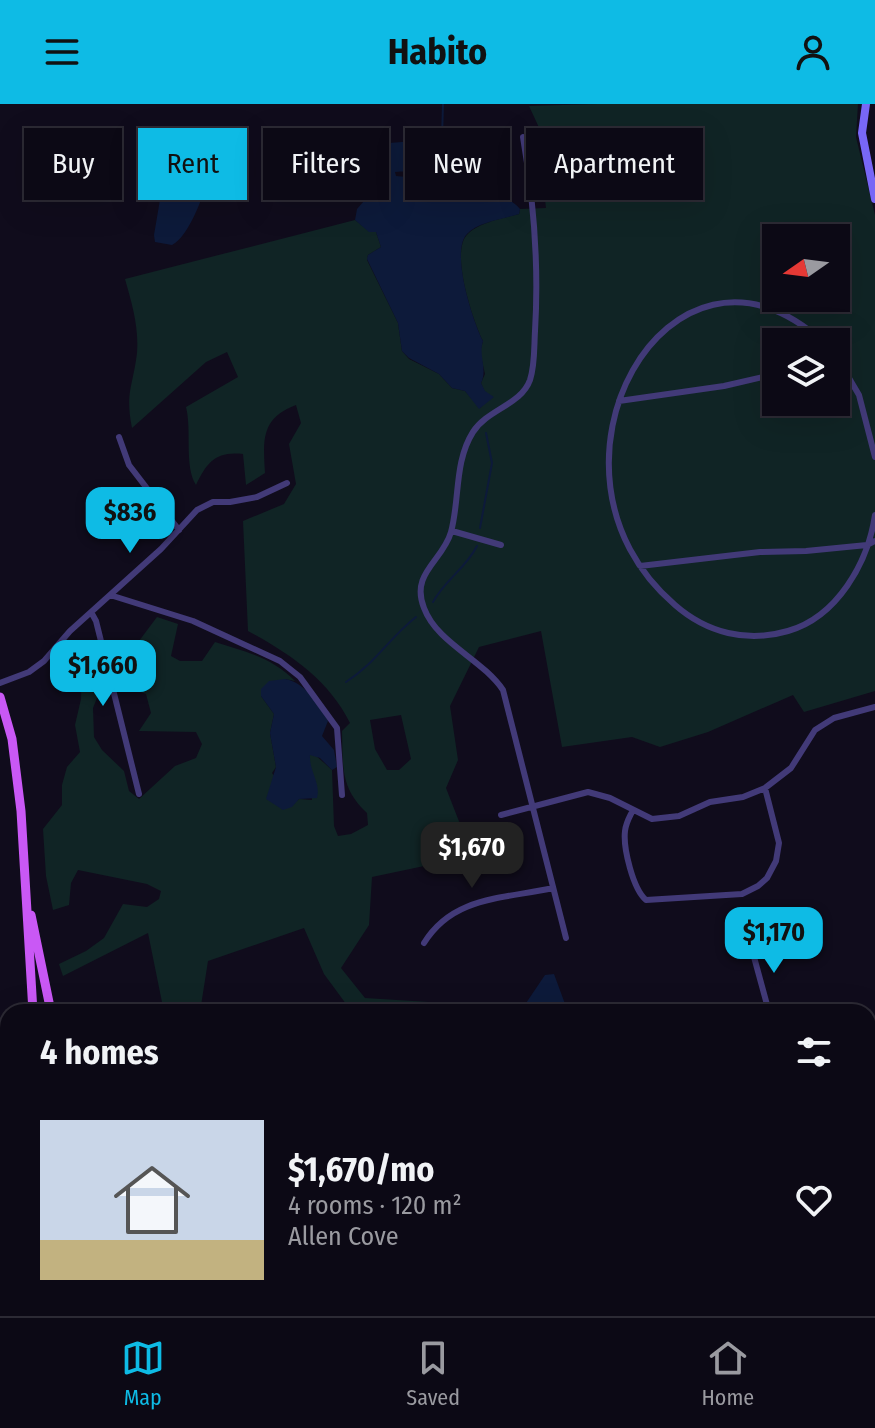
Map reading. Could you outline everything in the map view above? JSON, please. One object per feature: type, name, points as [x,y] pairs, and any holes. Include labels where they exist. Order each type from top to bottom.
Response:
[{"type":"main road","points":[[0,697],[13,751],[32,1004]]},
{"type":"main road","points":[[23,860],[32,924],[49,1004]]},
{"type":"main road","points":[[32,996],[47,994]]},
{"type":"street","points":[[866,104],[862,133],[875,199]]},
{"type":"street","points":[[523,137],[537,260],[533,370],[523,393],[490,413],[472,433],[460,467],[452,531],[421,580],[423,606],[436,628],[494,677],[503,690],[566,938]]},
{"type":"street","points":[[809,328],[769,308],[736,303],[717,305],[670,325],[647,350],[619,401],[608,447],[610,491],[622,533],[656,587],[685,614],[702,624],[736,635],[773,635],[814,621],[841,595],[867,545],[875,515]]},
{"type":"street","points":[[619,401],[724,386],[762,377]]},
{"type":"street","points":[[850,381],[859,395],[873,433],[875,457]]},
{"type":"street","points":[[627,382],[631,392],[642,398]]},
{"type":"street","points":[[119,437],[129,465],[179,530]]},
{"type":"street","points":[[0,683],[36,667],[207,504],[243,501],[287,483]]},
{"type":"street","points":[[452,531],[501,545]]},
{"type":"street","points":[[640,566],[760,552],[867,545],[875,541]]},
{"type":"street","points":[[656,587],[654,575],[661,565]]},
{"type":"street","points":[[110,595],[193,621],[280,661],[300,677],[337,728],[342,795]]},
{"type":"street","points":[[91,612],[107,663],[139,794]]},
{"type":"street","points":[[501,815],[588,792],[610,798],[632,812],[652,819],[665,819],[710,802],[743,797],[765,788],[791,768],[815,730],[834,718],[875,707]]},
{"type":"street","points":[[632,812],[626,824],[625,840],[642,897],[651,902],[742,894],[767,878],[776,861],[779,843],[765,788]]},
{"type":"street","points":[[424,943],[439,922],[463,907],[553,888]]},
{"type":"street","points":[[751,946],[767,1004]]},
{"type":"green space","points":[[858,104],[856,137],[875,215],[875,691],[804,712],[793,695],[708,732],[660,747],[632,737],[562,747],[541,631],[479,647],[450,706],[458,760],[446,788],[467,842],[448,861],[372,877],[369,925],[341,968],[365,998],[445,1004],[346,1004],[324,974],[304,928],[208,961],[201,1004],[162,1004],[148,933],[63,976],[59,964],[104,938],[123,904],[147,907],[159,899],[161,891],[147,884],[78,870],[71,883],[69,905],[53,910],[46,876],[43,829],[62,805],[62,785],[67,767],[80,752],[75,725],[81,699],[82,664],[95,665],[99,693],[93,708],[94,737],[102,750],[124,771],[129,791],[139,799],[175,766],[196,758],[202,744],[196,732],[139,731],[151,713],[146,694],[121,684],[111,654],[136,645],[157,617],[178,624],[171,656],[180,661],[202,661],[215,642],[268,661],[295,681],[285,679],[261,696],[274,714],[270,733],[276,767],[272,773],[294,803],[299,799],[312,800],[309,761],[310,755],[314,754],[332,770],[334,826],[338,836],[351,834],[368,825],[367,813],[347,785],[342,731],[350,723],[341,708],[306,669],[248,631],[243,521],[284,504],[296,484],[289,444],[301,423],[296,405],[276,416],[270,424],[265,440],[265,473],[246,485],[243,454],[226,454],[209,464],[196,485],[190,468],[186,407],[238,377],[227,352],[206,362],[132,428],[129,398],[137,334],[125,279],[355,220],[369,231],[376,232],[381,247],[368,255],[367,260],[398,323],[402,351],[409,359],[439,374],[452,388],[465,391],[480,408],[488,400],[481,383],[485,374],[480,352],[483,341],[465,288],[462,245],[470,231],[483,224],[519,214],[520,209],[546,208],[545,200],[703,200],[703,128],[539,128],[529,106]],"holes":[[[401,715],[411,759],[399,770],[387,770],[375,749],[370,720]]]},
{"type":"water","points":[[405,142],[405,171],[395,172],[396,176],[405,177],[405,200],[509,200],[520,209],[519,214],[472,230],[462,243],[465,287],[483,341],[484,373],[481,383],[485,391],[494,397],[479,409],[465,391],[452,388],[439,374],[402,351],[398,323],[367,259],[381,247],[376,232],[369,232],[355,220],[357,209],[365,200],[389,200],[389,143]]},
{"type":"water","points":[[160,200],[200,200],[185,232],[172,245],[155,242]]},
{"type":"water","points":[[285,679],[305,689],[325,714],[328,721],[322,736],[334,750],[337,767],[332,770],[320,758],[310,755],[317,798],[299,799],[292,807],[283,810],[266,799],[276,767],[270,733],[274,714],[261,696],[261,689],[269,681]]},
{"type":"water","points":[[554,974],[565,1004],[525,1004],[545,975]]},
{"type":"waterway","points":[[442,128],[443,104]]},
{"type":"waterway","points":[[480,528],[492,463],[486,433]]},
{"type":"waterway","points":[[433,602],[477,546]]},
{"type":"waterway","points":[[346,682],[366,667],[416,617]]}]
